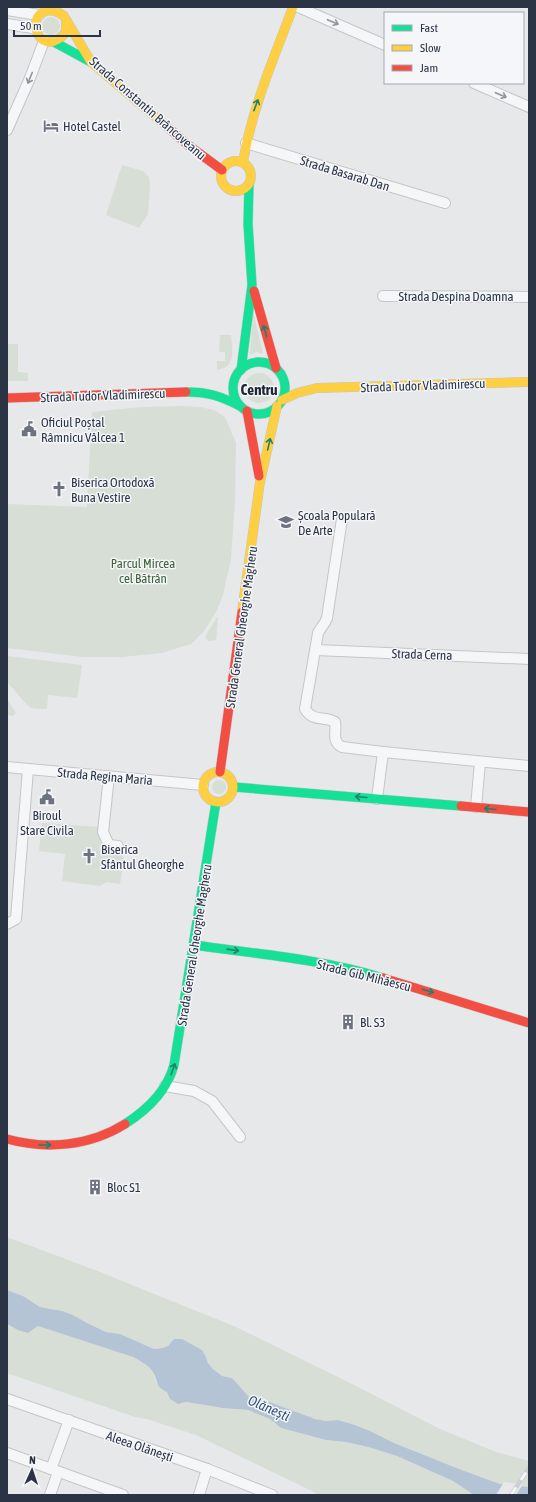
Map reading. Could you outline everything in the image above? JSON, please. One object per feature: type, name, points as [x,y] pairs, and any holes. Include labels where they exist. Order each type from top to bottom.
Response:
[{"type":"main road","points":[[243,162],[253,114],[292,7]]},
{"type":"main road","points":[[54,42],[63,37],[66,32],[66,21],[59,12],[45,11],[36,20],[36,34],[44,41],[54,42],[90,62]]},
{"type":"main road","name":"Strada Constantin Brâncoveanu","points":[[66,21],[90,62],[188,145],[222,170]]},
{"type":"main road","points":[[241,370],[252,285],[248,224],[249,184],[251,177],[250,170],[243,162],[231,162],[222,170],[221,178],[224,185],[229,189],[235,191],[244,189],[249,184]]},
{"type":"main road","points":[[235,191],[248,224]]},
{"type":"main road","points":[[252,285],[276,368],[283,377],[285,385],[280,403],[271,411],[263,414],[255,414],[243,408],[233,393],[234,380],[241,370],[247,365],[262,362],[276,368]]},
{"type":"main road","name":"Strada Tudor Vladimirescu","points":[[283,377],[297,383],[317,388]]},
{"type":"main road","name":"Strada Tudor Vladimirescu","points":[[198,392],[234,380]]},
{"type":"main road","name":"Strada Tudor Vladimirescu","points":[[280,403],[297,393],[317,388],[529,382]]},
{"type":"main road","name":"Strada Tudor Vladimirescu","points":[[7,398],[198,392],[220,396],[243,408]]},
{"type":"main road","name":"Strada General Gheorghe Magheru","points":[[220,772],[260,482],[280,403]]},
{"type":"main road","name":"Strada General Gheorghe Magheru","points":[[243,408],[260,482]]},
{"type":"main road","points":[[215,772],[220,772],[228,775],[234,787],[228,799],[216,802],[207,798],[203,790],[203,785],[207,776],[215,772]]},
{"type":"main road","points":[[234,787],[529,812]]},
{"type":"main road","name":"Strada General Gheorghe Magheru","points":[[7,1139],[38,1145],[61,1146],[86,1141],[108,1133],[130,1121],[158,1097],[165,1086],[175,1062],[216,802]]},
{"type":"main road","name":"Strada Gib Mihăescu","points":[[194,945],[331,964],[357,970],[529,1023]]},
{"type":"street","points":[[298,7],[384,45]]},
{"type":"street","points":[[7,10],[45,11]]},
{"type":"street","points":[[7,24],[27,27],[35,30]]},
{"type":"street","points":[[7,130],[30,78],[44,41]]},
{"type":"street","points":[[476,84],[529,107]]},
{"type":"street","name":"Strada Basarab Dan","points":[[246,143],[445,203]]},
{"type":"street","name":"Strada Despina Doamna","points":[[383,296],[529,297]]},
{"type":"street","points":[[342,519],[327,618],[325,624],[318,633],[305,709],[308,714],[313,718],[331,720],[335,722],[335,740],[337,744],[342,747],[529,766]]},
{"type":"street","name":"Strada Cerna","points":[[316,650],[529,659]]},
{"type":"street","points":[[377,798],[383,752]]},
{"type":"street","points":[[476,807],[480,762]]},
{"type":"street","name":"Strada Regina Maria","points":[[7,767],[203,785]]},
{"type":"street","points":[[7,924],[16,919],[28,769]]},
{"type":"street","points":[[110,776],[104,832],[109,845],[118,846]]},
{"type":"street","points":[[165,1086],[194,1091],[212,1101],[240,1137]]},
{"type":"street","name":"Aleea Olănești","points":[[7,1399],[207,1469],[272,1495]]},
{"type":"street","points":[[50,1495],[69,1420]]},
{"type":"street","points":[[7,1453],[122,1495]]},
{"type":"street","points":[[199,1495],[207,1469]]},
{"type":"green space","points":[[51,17],[57,20],[60,26],[57,32],[51,35],[45,32],[42,26],[45,20]]},
{"type":"green space","points":[[122,165],[143,171],[149,177],[148,214],[139,228],[106,215]]},
{"type":"green space","points":[[253,311],[263,354],[256,352],[250,355]]},
{"type":"green space","points":[[220,335],[231,335],[232,357],[228,365],[217,370],[217,361],[225,361],[225,352],[219,352]]},
{"type":"green space","points":[[7,344],[18,344],[18,372],[28,373],[28,381],[7,381]]},
{"type":"green space","points":[[259,373],[270,377],[274,388],[270,399],[259,403],[248,399],[244,388],[248,377]]},
{"type":"green space","name":"Parcul Mircea cel Bătrân","points":[[183,406],[214,410],[225,417],[236,443],[235,500],[231,559],[223,595],[216,612],[204,631],[191,644],[162,653],[122,657],[83,657],[7,648],[7,504],[87,507],[92,412],[142,407]]},
{"type":"green space","points":[[217,617],[216,640],[208,641],[205,637]]},
{"type":"green space","points":[[8,656],[82,665],[77,698],[48,695],[47,709],[31,708],[7,682]]},
{"type":"green space","points":[[7,699],[16,713],[13,716],[7,715]]},
{"type":"green space","points":[[219,780],[224,782],[226,787],[224,792],[219,794],[214,792],[212,787],[214,782]]},
{"type":"green space","points":[[42,823],[101,827],[100,841],[107,850],[119,852],[124,858],[120,884],[106,882],[100,886],[62,881],[65,854],[39,851]]},
{"type":"green space","points":[[7,1237],[95,1270],[236,1327],[440,1429],[496,1452],[529,1461],[529,1487],[500,1484],[394,1443],[352,1424],[339,1420],[326,1421],[315,1419],[267,1401],[250,1398],[232,1378],[222,1376],[213,1369],[208,1363],[206,1357],[174,1339],[168,1346],[154,1349],[120,1334],[106,1332],[73,1315],[40,1307],[23,1296],[7,1290]]},
{"type":"green space","points":[[7,1324],[28,1333],[38,1326],[133,1357],[147,1365],[154,1373],[156,1383],[167,1392],[186,1402],[223,1408],[248,1410],[270,1419],[281,1428],[326,1440],[346,1442],[368,1447],[397,1456],[453,1481],[474,1495],[320,1495],[196,1435],[147,1419],[135,1417],[7,1373]]},
{"type":"water","name":"Olănești","points":[[7,1290],[23,1296],[40,1307],[62,1311],[73,1315],[106,1332],[120,1334],[154,1349],[168,1346],[174,1339],[182,1339],[202,1350],[208,1363],[213,1369],[222,1376],[232,1378],[250,1398],[267,1401],[315,1419],[326,1421],[338,1420],[352,1424],[394,1443],[500,1484],[529,1487],[529,1495],[474,1495],[453,1481],[397,1456],[368,1447],[346,1442],[326,1440],[281,1428],[270,1419],[248,1410],[223,1408],[186,1402],[178,1404],[170,1399],[167,1392],[158,1386],[155,1375],[149,1367],[133,1357],[38,1326],[28,1333],[7,1324]]},
{"type":"pier","points":[[504,1482],[523,1484],[516,1495],[496,1495]]},
{"type":"railway","points":[[511,1495],[529,1468]]},
{"type":"traffic: fast","points":[[54,42],[89,61]]},
{"type":"traffic: fast","points":[[241,370],[252,285],[248,224],[249,184]]},
{"type":"traffic: fast","points":[[259,362],[269,364],[277,370],[283,378],[285,388],[283,398],[277,406],[269,412],[259,414],[249,412],[241,406],[235,398],[233,388],[235,378],[241,370],[249,364],[259,362]]},
{"type":"traffic: fast","points":[[186,392],[214,395],[240,406]]},
{"type":"traffic: fast","points":[[234,787],[461,806]]},
{"type":"traffic: fast","points":[[125,1124],[141,1113],[155,1099],[166,1083],[174,1065],[216,802]]},
{"type":"traffic: fast","points":[[194,945],[265,954],[337,966],[383,978]]},
{"type":"traffic: slow","points":[[243,162],[258,103],[293,7]]},
{"type":"traffic: slow","points":[[66,21],[66,32],[57,40],[50,42],[43,40],[38,35],[36,21],[39,15],[49,10],[58,12],[64,16],[91,62],[164,124]]},
{"type":"traffic: slow","points":[[236,161],[247,165],[251,176],[247,187],[236,191],[225,187],[221,176],[225,165],[236,161]]},
{"type":"traffic: slow","points":[[282,400],[297,393],[317,388],[529,382]]},
{"type":"traffic: slow","points":[[242,612],[260,482],[277,406]]},
{"type":"traffic: slow","points":[[218,772],[229,776],[233,787],[229,798],[218,802],[207,798],[203,787],[207,776],[218,772]]},
{"type":"traffic: jam","points":[[164,124],[188,145],[222,170]]},
{"type":"traffic: jam","points":[[254,291],[276,368]]},
{"type":"traffic: jam","points":[[7,398],[186,392]]},
{"type":"traffic: jam","points":[[247,411],[259,476]]},
{"type":"traffic: jam","points":[[220,772],[242,612]]},
{"type":"traffic: jam","points":[[461,806],[529,812]]},
{"type":"traffic: jam","points":[[383,978],[529,1023]]},
{"type":"traffic: jam","points":[[7,1139],[37,1144],[68,1144],[97,1137],[125,1124]]},
{"type":"place","name":"Hotel Castel","points":[[51,126]]},
{"type":"place","name":"Oficiul Poștal Râmnicu Vâlcea 1","points":[[29,429]]},
{"type":"place","name":"Biserica Ortodoxă Buna Vestire","points":[[59,489]]},
{"type":"place","name":"Școala Populară De Arte","points":[[286,522]]},
{"type":"place","name":"Biroul Stare Civila","points":[[47,797]]},
{"type":"place","name":"Biserica Sfântul Gheorghe","points":[[89,856]]},
{"type":"place","name":"Bl. S3","points":[[348,1022]]},
{"type":"place","name":"Bloc S1","points":[[95,1187]]},
{"type":"district","name":"Centru","points":[[259,390]]}]
